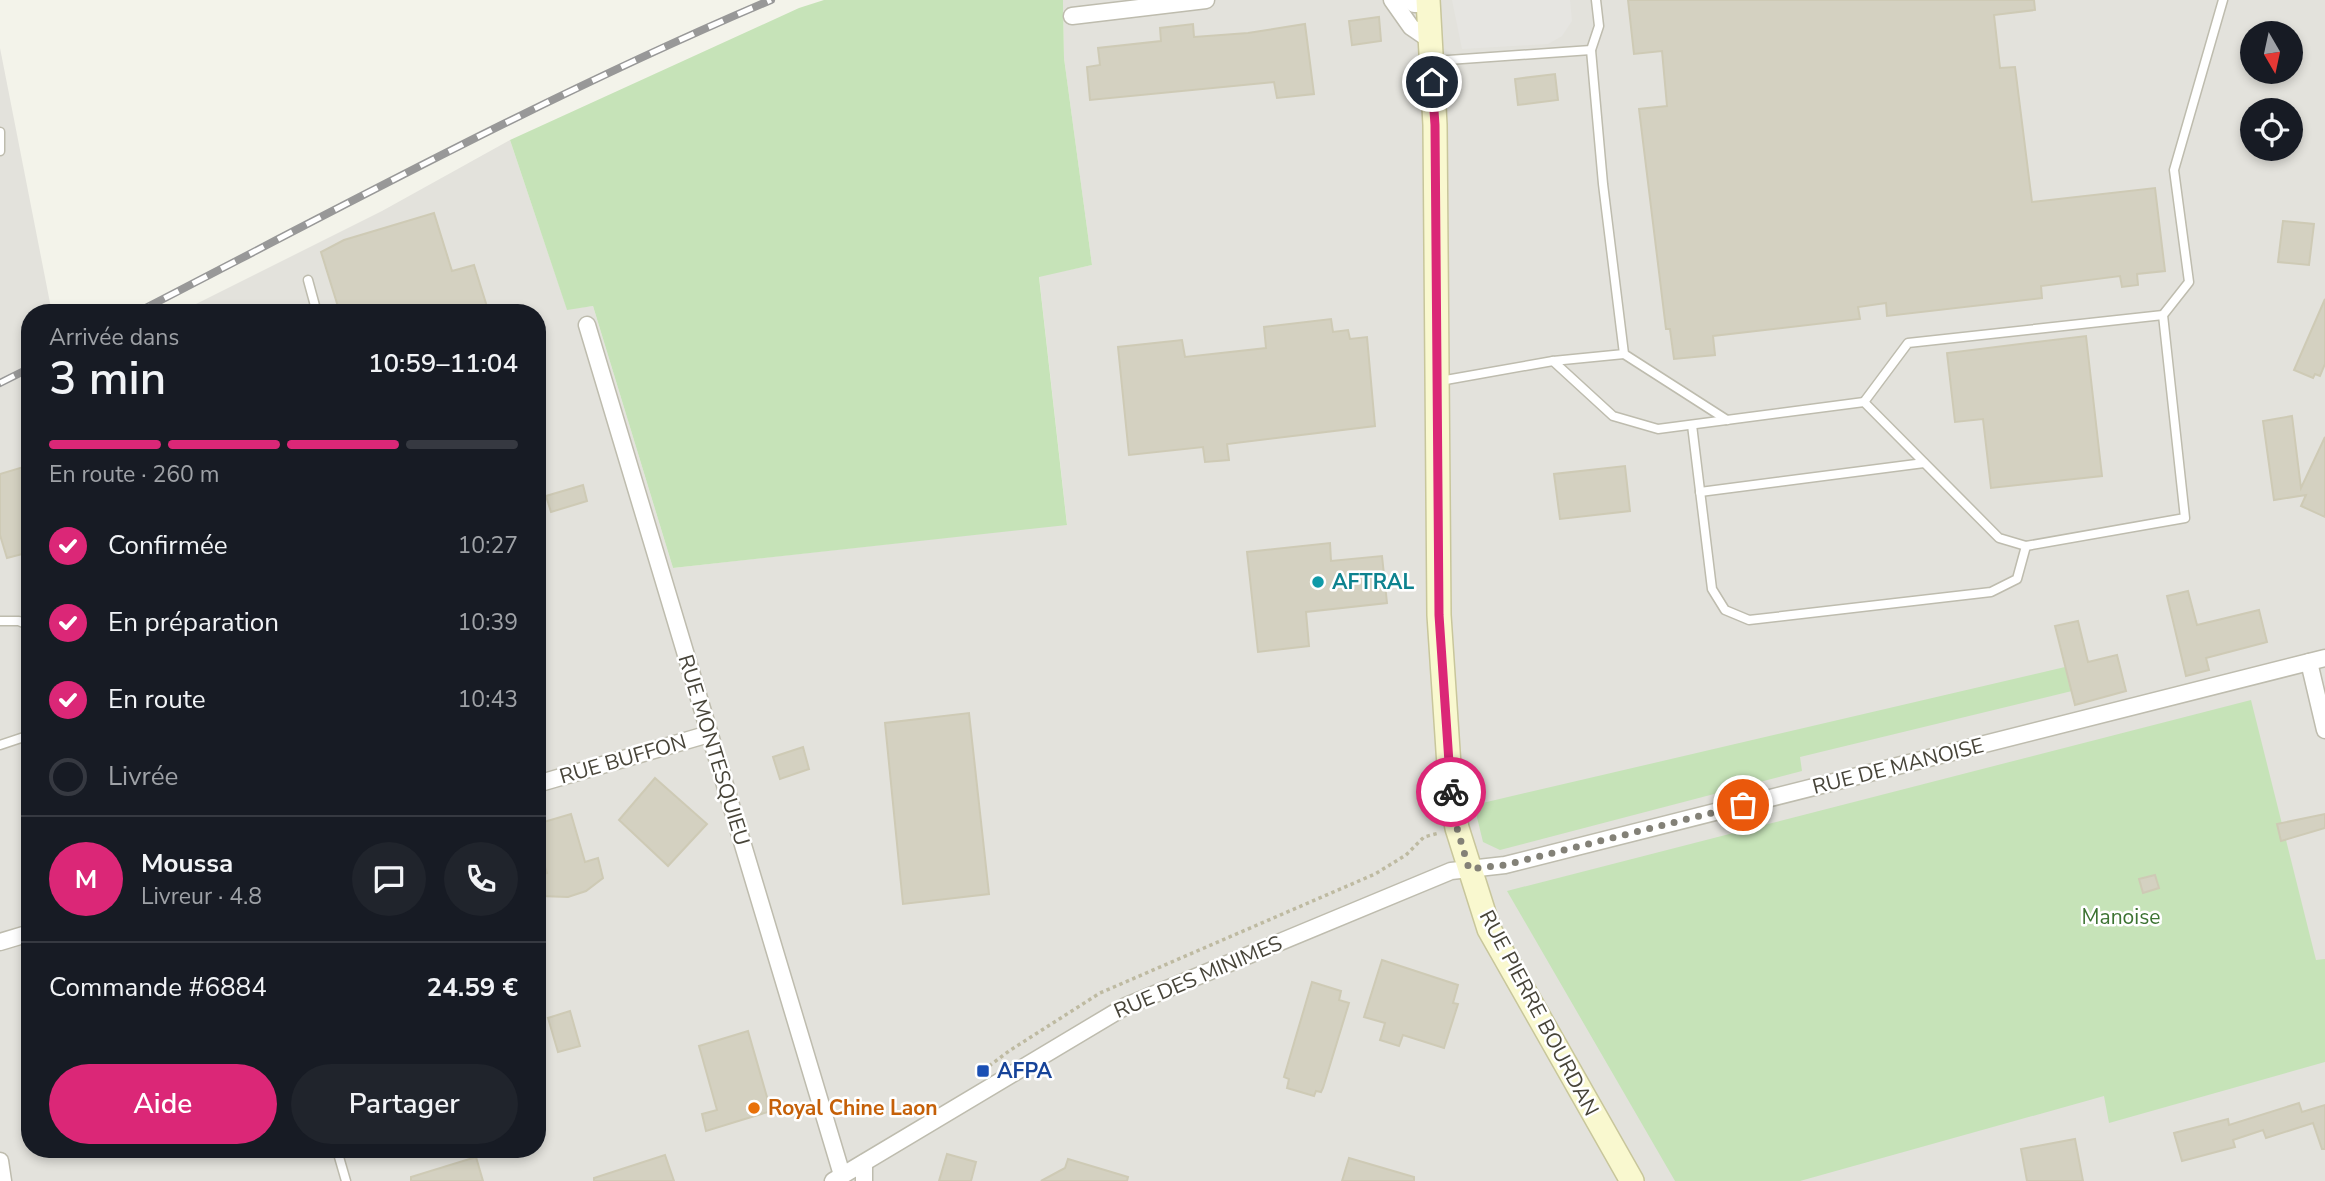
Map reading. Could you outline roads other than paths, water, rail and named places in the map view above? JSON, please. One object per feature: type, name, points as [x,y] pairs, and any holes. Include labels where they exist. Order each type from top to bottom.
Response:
[{"type":"street","points":[[1072,16],[1206,0]]},
{"type":"street","points":[[1392,0],[1430,50]]},
{"type":"street","name":"RUE PIERRE BOURDAN","points":[[1422,1],[1430,50],[1435,125],[1439,615],[1451,796],[1457,828],[1489,929],[1632,1181]]},
{"type":"street","name":"RUE MONTESQUIEU","points":[[587,325],[838,1178]]},
{"type":"street","points":[[2317,660],[2325,730]]},
{"type":"street","name":"RUE DE MANOISE","points":[[1469,869],[1505,865],[2317,660]]},
{"type":"street","name":"RUE BUFFON","points":[[546,782],[709,734]]},
{"type":"street","name":"RUE DES MINIMES","points":[[838,1178],[1126,1006],[1451,871],[1469,869]]},
{"type":"street","points":[[0,942],[21,936]]},
{"type":"street","points":[[0,1161],[3,1181]]},
{"type":"street","points":[[864,1163],[864,1181]]},
{"type":"lane","points":[[1596,0],[1599,26],[1591,50],[1602,184],[1624,354]]},
{"type":"lane","points":[[1864,402],[1998,538],[2026,545],[2185,518],[2163,315],[2189,282],[2174,170],[2223,0]]},
{"type":"lane","points":[[1430,50],[1591,50]]},
{"type":"lane","points":[[0,132],[0,151]]},
{"type":"lane","points":[[307,280],[314,304]]},
{"type":"lane","points":[[1553,360],[1614,415],[1658,429],[1864,402],[1908,343],[2163,315]]},
{"type":"lane","points":[[1437,382],[1553,360],[1624,354],[1727,420]]},
{"type":"lane","points":[[1692,425],[1712,589],[1725,610],[1749,620],[1991,592],[2017,579],[2026,545]]},
{"type":"lane","points":[[1700,492],[1924,463]]},
{"type":"lane","points":[[0,621],[21,622]]},
{"type":"lane","points":[[0,745],[21,738]]},
{"type":"lane","points":[[339,1158],[346,1181]]},
{"type":"railway","points":[[153,304],[530,111],[771,0]]},
{"type":"railway","points":[[0,383],[21,372]]},
{"type":"place","name":"AFTRAL","points":[[1318,582]]},
{"type":"place","name":"AFPA","points":[[983,1071]]},
{"type":"place","name":"Royal Chine Laon","points":[[754,1108]]},
{"type":"park label","name":"Manoise","points":[[2121,917]]}]
